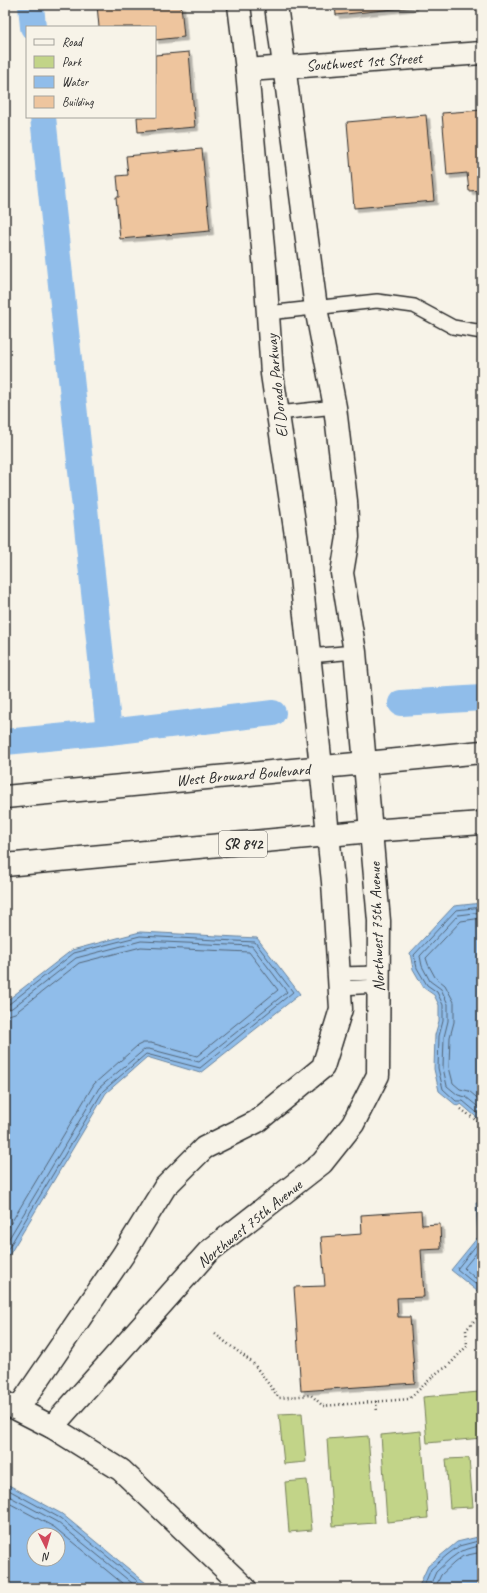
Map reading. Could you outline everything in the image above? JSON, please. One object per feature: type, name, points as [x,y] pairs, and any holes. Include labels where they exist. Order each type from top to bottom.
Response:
[{"type":"street","name":"El Dorado Parkway","points":[[239,5],[247,70],[272,374],[298,549],[321,767]]},
{"type":"street","points":[[276,5],[316,308],[335,407],[346,501],[348,537],[342,573],[355,652],[365,762]]},
{"type":"street","name":"Southwest 1st Street","points":[[247,70],[482,53]]},
{"type":"street","name":"West Broward Boulevard","points":[[5,797],[482,752]]},
{"type":"street","name":"Northwest 75th Avenue","points":[[52,1427],[208,1252],[322,1163],[353,1124],[378,1076],[379,921],[365,762]]},
{"type":"street","points":[[245,1588],[121,1470],[52,1427],[11,1406],[123,1255],[165,1188],[204,1148],[256,1122],[323,1067],[341,1009],[333,882],[321,767]]},
{"type":"street","name":"SR 842","points":[[5,865],[371,831],[482,824]]},
{"type":"lane","points":[[268,313],[377,301],[414,306],[453,327],[482,332]]},
{"type":"lane","points":[[278,413],[335,407]]},
{"type":"lane","points":[[310,656],[355,652]]},
{"type":"lane","points":[[340,981],[379,980]]},
{"type":"path","points":[[461,1109],[482,1126]]},
{"type":"path","points":[[475,1150],[482,1150]]},
{"type":"path","points":[[215,1334],[253,1363],[279,1398],[311,1395],[323,1406],[409,1398],[439,1370],[447,1366],[467,1346],[466,1330],[482,1312]]},
{"type":"path","points":[[376,1401],[377,1412]]},
{"type":"green space","points":[[479,1392],[482,1438],[427,1443],[423,1397]]},
{"type":"green space","points":[[302,1413],[306,1462],[284,1464],[279,1414]]},
{"type":"green space","points":[[421,1431],[428,1518],[387,1522],[381,1435]]},
{"type":"green space","points":[[368,1436],[375,1523],[333,1526],[327,1439]]},
{"type":"green space","points":[[469,1458],[473,1507],[450,1508],[446,1459]]},
{"type":"green space","points":[[307,1480],[312,1530],[289,1532],[285,1482]]},
{"type":"water","points":[[482,903],[482,1122],[461,1104],[457,1106],[439,1091],[434,1069],[435,1035],[439,1021],[439,1005],[434,995],[424,988],[413,969],[410,953],[454,906]]},
{"type":"water","points":[[140,932],[257,938],[300,994],[200,1073],[147,1057],[106,1093],[5,1262],[5,1002],[72,950]]},
{"type":"water","points":[[476,1203],[482,1203],[482,1285],[477,1291],[451,1270],[478,1237]]},
{"type":"water","points":[[5,1483],[62,1514],[152,1588],[5,1588]]},
{"type":"water","points":[[482,1536],[482,1583],[478,1588],[418,1588],[428,1566],[457,1542]]},
{"type":"building","points":[[97,5],[181,5],[184,37],[156,40],[156,26],[99,26]]},
{"type":"building","points":[[335,5],[414,5],[414,7],[336,15]]},
{"type":"building","points":[[189,52],[195,127],[138,132],[137,118],[156,118],[156,55]]},
{"type":"building","points":[[482,110],[482,190],[469,191],[467,173],[447,175],[442,113]]},
{"type":"building","points":[[426,115],[434,201],[354,208],[347,122]]},
{"type":"building","points":[[202,149],[210,231],[120,239],[116,197],[119,197],[117,176],[128,175],[126,156]]},
{"type":"building","points":[[421,1211],[422,1225],[440,1224],[441,1249],[421,1250],[424,1297],[397,1298],[398,1317],[410,1317],[415,1383],[301,1391],[294,1287],[325,1286],[321,1237],[362,1234],[361,1215]]},
{"type":"waterway","points":[[31,5],[33,26]]},
{"type":"waterway","points":[[43,118],[109,732]]},
{"type":"waterway","points":[[401,703],[482,698]]},
{"type":"waterway","points":[[5,742],[109,732],[273,713]]}]
